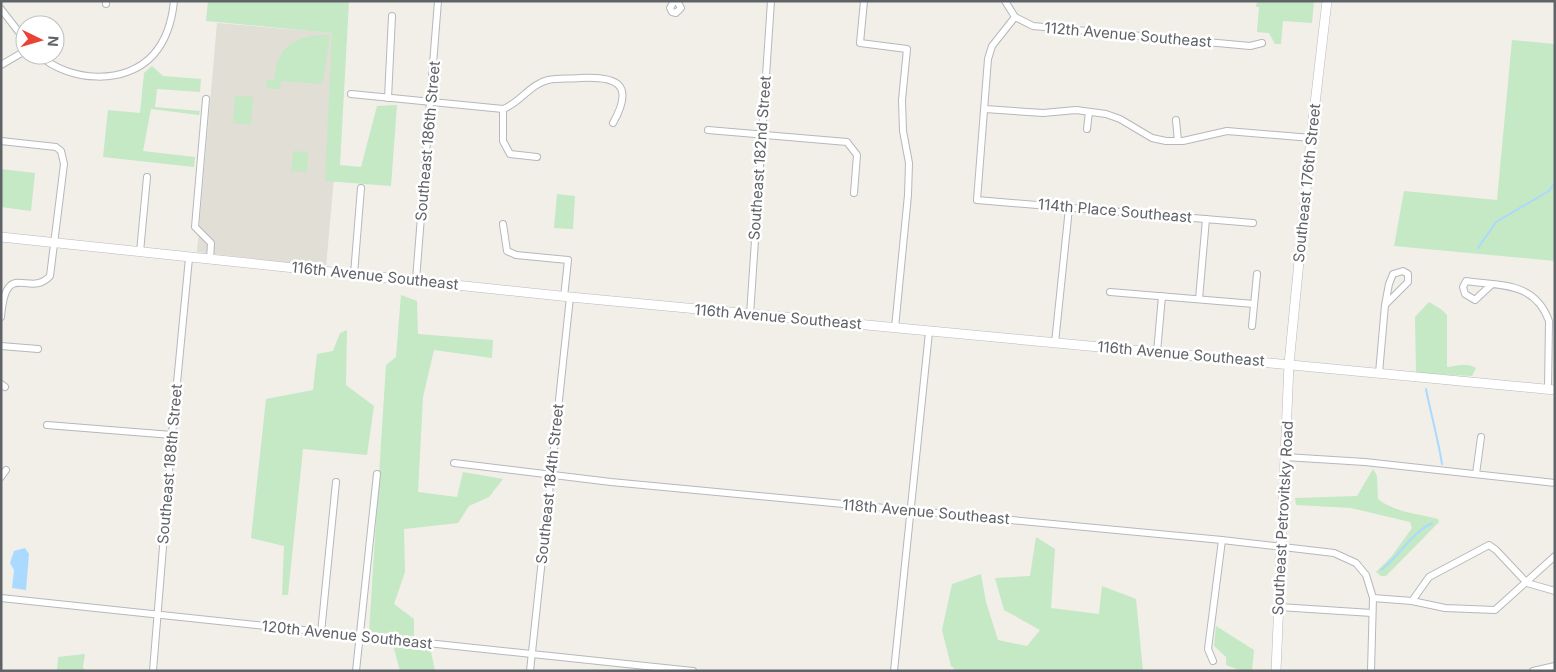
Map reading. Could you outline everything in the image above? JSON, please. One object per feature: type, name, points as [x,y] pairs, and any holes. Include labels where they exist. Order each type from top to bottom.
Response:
[{"type":"street","points":[[52,65],[64,71],[91,76],[123,73],[139,66],[153,55],[167,32],[172,17],[174,1]]},
{"type":"street","name":"Southeast 186th Street","points":[[416,280],[438,1]]},
{"type":"street","name":"Southeast 182nd Street","points":[[750,315],[771,1]]},
{"type":"street","points":[[864,1],[860,43],[907,49],[902,131],[909,163],[908,195],[895,328]]},
{"type":"street","points":[[1005,1],[1015,17],[992,46],[988,59],[985,109],[1043,113],[1076,110],[1089,112],[1120,119],[1152,138],[1178,141],[1227,130],[1311,138]]},
{"type":"street","name":"Southeast 176th Street","points":[[1290,364],[1311,138],[1327,1]]},
{"type":"street","points":[[1,9],[15,27]]},
{"type":"street","points":[[388,98],[392,16]]},
{"type":"street","name":"112th Avenue Southeast","points":[[1015,17],[1033,26],[1047,28],[1250,46],[1262,43]]},
{"type":"street","points":[[1,64],[15,56]]},
{"type":"street","points":[[351,94],[503,109],[510,106],[538,84],[548,80],[606,78],[615,82],[622,92],[621,108],[613,123]]},
{"type":"street","points":[[206,99],[195,227],[211,243],[210,260]]},
{"type":"street","points":[[503,109],[506,148],[510,154],[537,157]]},
{"type":"street","name":"114th Place Southeast","points":[[985,109],[977,200],[1253,223]]},
{"type":"street","points":[[1087,129],[1089,112]]},
{"type":"street","points":[[1176,120],[1178,141]]},
{"type":"street","points":[[708,130],[847,142],[857,154],[854,193]]},
{"type":"street","points":[[1,141],[56,147],[61,150],[64,164],[50,276],[39,283],[16,282],[10,285],[3,298],[1,316]]},
{"type":"street","points":[[140,252],[147,176]]},
{"type":"street","points":[[354,274],[361,188]]},
{"type":"street","points":[[1055,343],[1069,208]]},
{"type":"street","points":[[1199,299],[1206,219]]},
{"type":"street","name":"Southeast 184th Street","points":[[503,224],[507,251],[516,255],[568,260],[567,297],[551,475],[530,671]]},
{"type":"street","name":"116th Avenue Southeast","points":[[1,237],[567,297],[1551,390]]},
{"type":"street","name":"Southeast 188th Street","points":[[153,671],[159,616],[172,435],[189,258]]},
{"type":"street","points":[[1380,373],[1385,305],[1389,284],[1393,274],[1403,271],[1408,274],[1408,282],[1385,305]]},
{"type":"street","points":[[1252,326],[1257,274]]},
{"type":"street","points":[[1491,285],[1519,289],[1531,294],[1538,299],[1545,311],[1548,321],[1551,390]]},
{"type":"street","points":[[1110,292],[1254,304]]},
{"type":"street","points":[[1157,352],[1162,296]]},
{"type":"street","points":[[894,671],[930,332]]},
{"type":"street","points":[[1,346],[38,348]]},
{"type":"street","name":"Southeast Petrovitsky Road","points":[[1276,671],[1290,364]]},
{"type":"street","points":[[47,424],[172,435]]},
{"type":"street","points":[[1476,474],[1481,436]]},
{"type":"street","points":[[1285,457],[1555,483]]},
{"type":"street","name":"118th Avenue Southeast","points":[[454,463],[551,475],[1318,550],[1346,557],[1356,563],[1366,575],[1373,598]]},
{"type":"street","points":[[1,477],[6,470]]},
{"type":"street","points":[[356,671],[377,474]]},
{"type":"street","points":[[322,633],[336,482]]},
{"type":"street","points":[[1213,661],[1208,649],[1222,540]]},
{"type":"street","points":[[1412,601],[1429,577],[1489,545],[1527,583],[1555,591]]},
{"type":"street","points":[[1370,671],[1373,598],[1412,601],[1445,608],[1495,610],[1555,556]]},
{"type":"street","name":"120th Avenue Southeast","points":[[1,598],[693,671]]},
{"type":"street","points":[[1279,607],[1372,614]]},
{"type":"street","points":[[1533,671],[1555,666]]},
{"type":"shaded area","points":[[217,23],[347,34],[326,267],[197,252]]},
{"type":"green space","points":[[208,1],[349,1],[340,165],[361,167],[377,106],[397,105],[391,186],[325,181],[332,33],[206,21]]},
{"type":"green space","points":[[1257,1],[1314,1],[1312,23],[1283,21],[1281,44],[1275,44],[1269,33],[1257,32],[1259,7],[1256,7]]},
{"type":"green space","points":[[330,35],[323,81],[320,84],[281,81],[280,89],[266,88],[267,80],[274,80],[278,61],[286,48],[300,39]]},
{"type":"green space","points":[[1512,40],[1555,44],[1555,261],[1394,246],[1404,191],[1497,200]]},
{"type":"green space","points":[[152,66],[163,76],[201,79],[200,92],[157,89],[155,107],[200,111],[199,115],[151,109],[143,151],[195,157],[194,167],[103,157],[108,110],[140,113],[144,73]]},
{"type":"green space","points":[[235,96],[253,97],[251,125],[233,123]]},
{"type":"green space","points":[[293,151],[308,152],[307,172],[291,171]]},
{"type":"green space","points":[[1,169],[35,173],[31,211],[1,207]]},
{"type":"green space","points":[[557,194],[575,196],[573,229],[554,228]]},
{"type":"green space","points":[[401,295],[417,301],[418,334],[493,340],[492,358],[434,350],[423,397],[418,492],[457,497],[463,472],[503,479],[489,497],[469,506],[458,523],[404,529],[405,572],[394,604],[414,619],[414,636],[369,632],[386,365],[396,357]]},
{"type":"green space","points":[[1429,302],[1447,315],[1447,367],[1472,366],[1476,368],[1472,376],[1416,373],[1415,317]]},
{"type":"green space","points":[[347,330],[346,385],[374,406],[367,455],[303,449],[288,595],[282,595],[284,546],[251,538],[266,399],[313,390],[317,354],[333,351],[340,333]]},
{"type":"green space","points":[[1373,469],[1377,476],[1378,499],[1392,507],[1438,519],[1439,522],[1386,576],[1381,576],[1376,572],[1392,556],[1412,528],[1410,522],[1351,508],[1296,505],[1295,498],[1357,496]]},
{"type":"green space","points":[[1036,537],[1055,549],[1051,608],[1099,614],[1102,586],[1136,599],[1143,671],[957,671],[951,666],[942,630],[952,584],[981,574],[986,602],[998,640],[1027,646],[1040,630],[1004,610],[995,578],[1030,576]]},
{"type":"green space","points":[[1216,626],[1254,650],[1252,671],[1242,671],[1226,665],[1226,657],[1214,646]]},
{"type":"green space","points":[[393,645],[430,647],[435,671],[400,671]]},
{"type":"green space","points":[[85,654],[83,667],[85,671],[57,671],[58,657]]},
{"type":"water","points":[[25,548],[29,554],[26,590],[12,588],[14,570],[10,563],[14,551]]},
{"type":"waterway","points":[[1478,248],[1496,222],[1549,191],[1555,183]]},
{"type":"waterway","points":[[1426,389],[1442,464]]},
{"type":"waterway","points":[[1381,570],[1418,533],[1432,523]]}]
